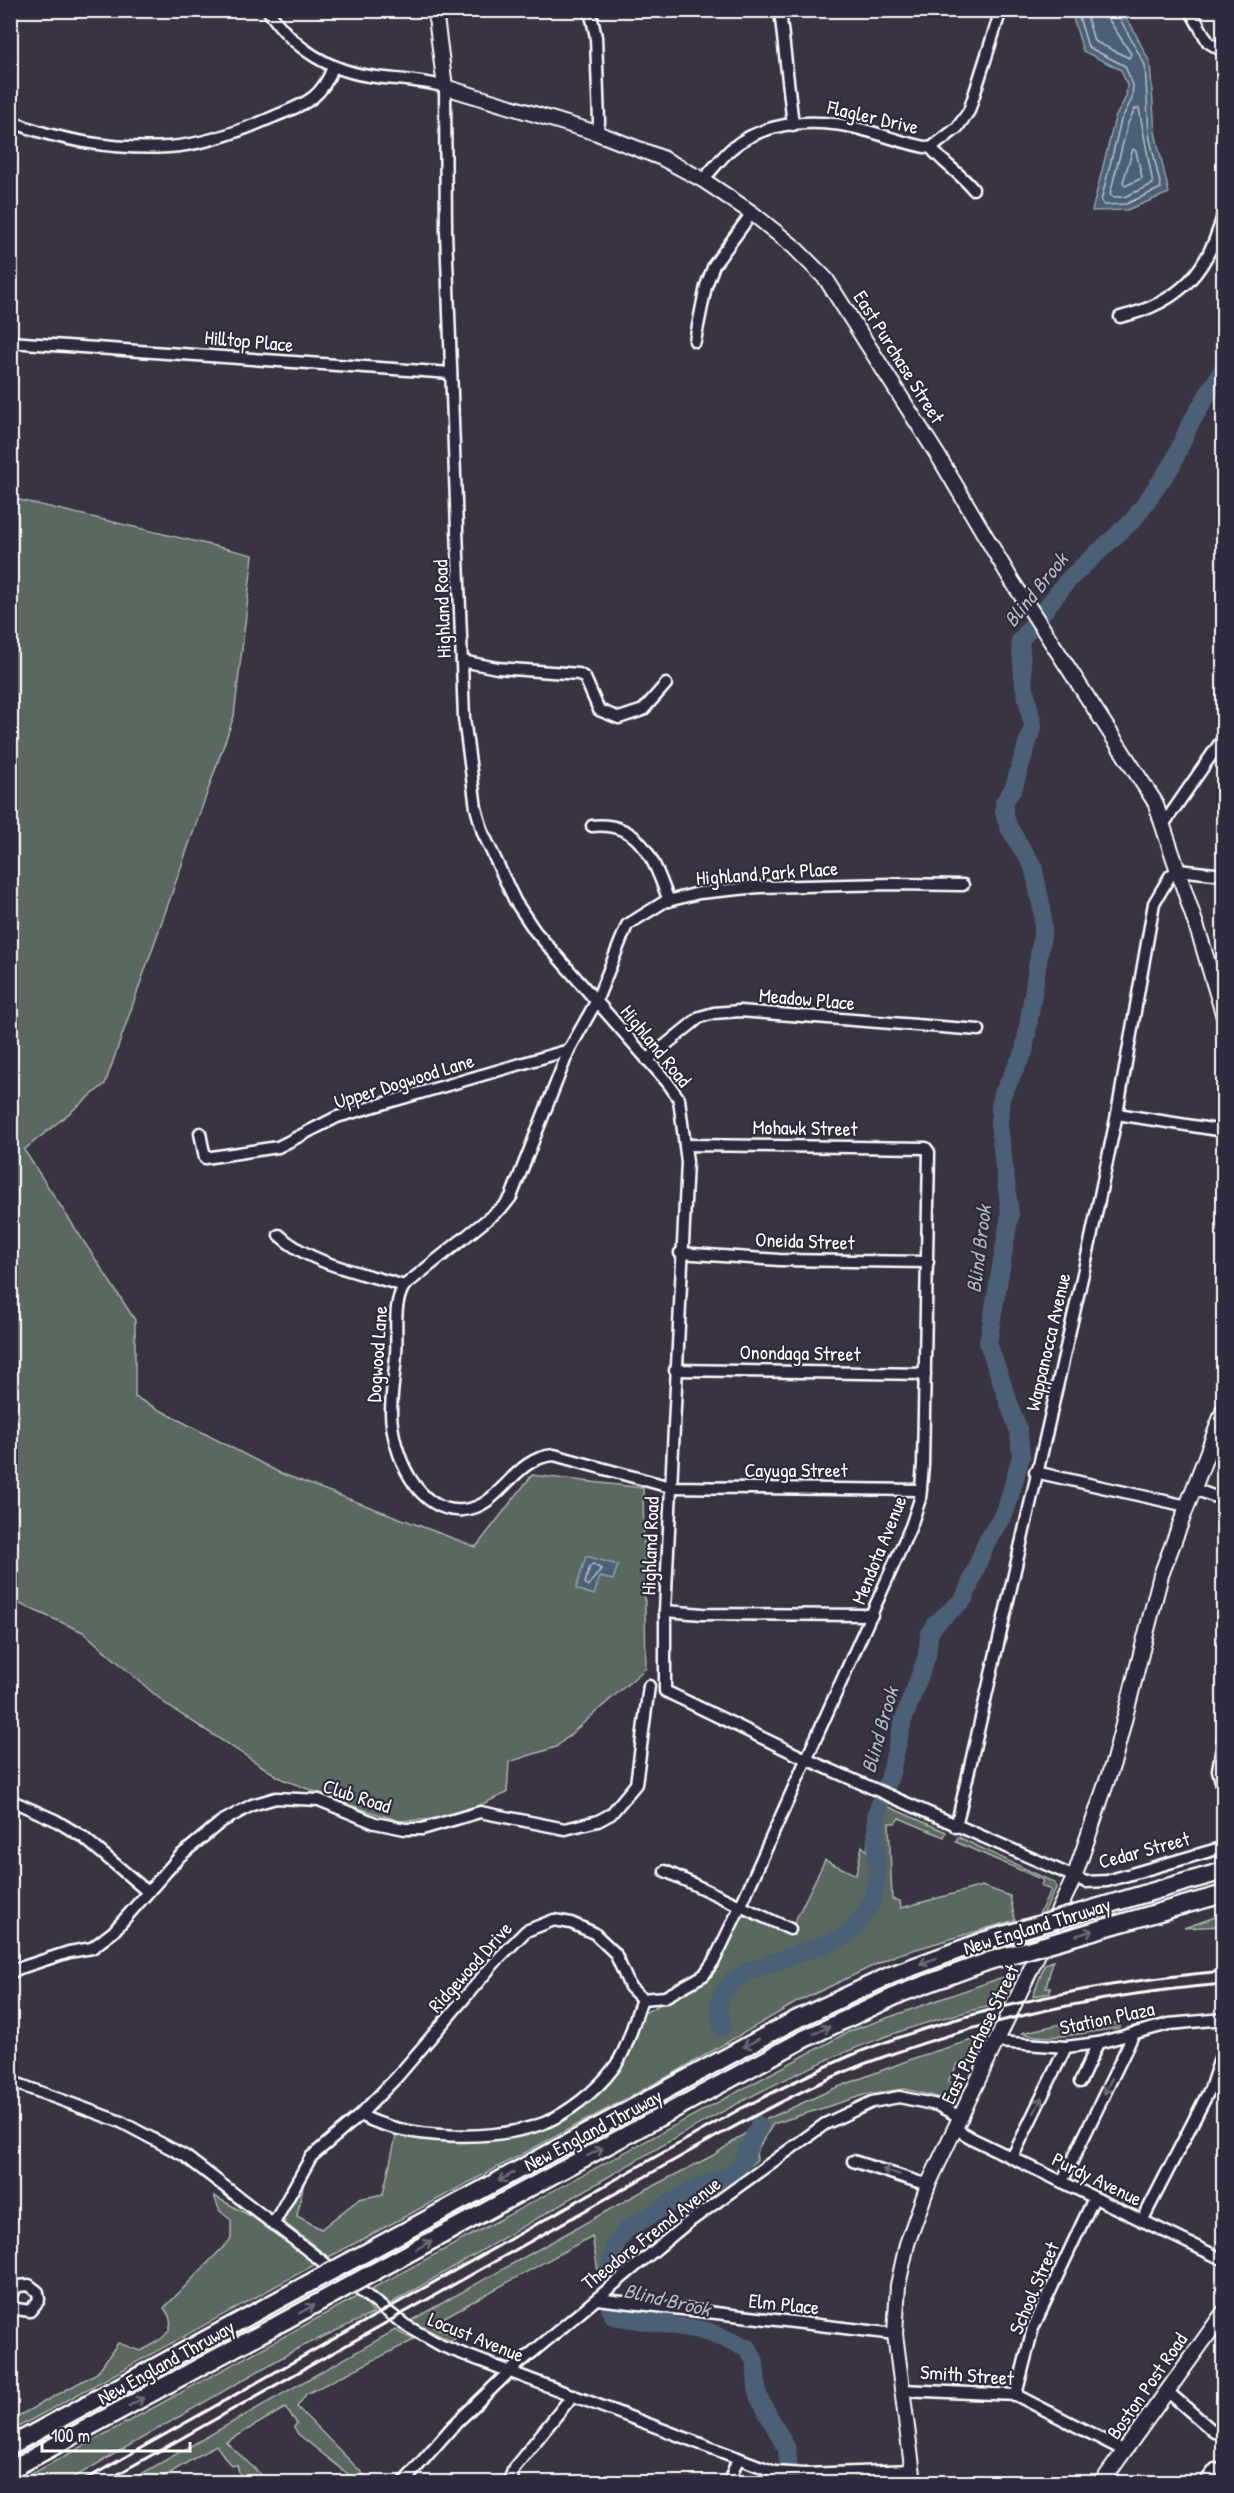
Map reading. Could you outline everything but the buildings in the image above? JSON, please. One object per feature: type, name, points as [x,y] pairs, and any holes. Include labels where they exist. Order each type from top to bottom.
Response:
[{"type":"highway","name":"New England Thruway","points":[[10,2446],[793,2021],[891,1975],[982,1941],[1224,1871]]},
{"type":"highway","name":"New England Thruway","points":[[10,2470],[804,2039],[902,1993],[989,1961],[1224,1894]]},
{"type":"highway","points":[[1184,1905],[1224,1904]]},
{"type":"main road","points":[[435,10],[445,87]]},
{"type":"main road","name":"East Purchase Street","points":[[445,87],[597,133],[662,158],[703,180],[752,213],[793,246],[826,279],[940,459],[1012,581],[1144,785],[1163,825],[1178,870]]},
{"type":"main road","points":[[1178,870],[1224,1017]]},
{"type":"main road","points":[[1194,1489],[1224,1410]]},
{"type":"main road","name":"East Purchase Street","points":[[913,2476],[895,2334],[902,2266],[928,2185],[998,2042],[1074,1878],[1114,1760],[1154,1596],[1194,1489]]},
{"type":"main road","name":"Boston Post Road","points":[[1102,2482],[1224,2312]]},
{"type":"street","points":[[10,16],[13,10]]},
{"type":"street","points":[[268,10],[285,33],[305,50],[333,67],[362,75],[426,81],[445,87]]},
{"type":"street","points":[[590,10],[596,37],[598,72],[599,122],[597,133]]},
{"type":"street","points":[[780,10],[793,125]]},
{"type":"street","name":"Flagler Drive","points":[[703,180],[730,150],[748,137],[770,128],[840,124],[932,148],[957,128],[969,111],[1002,10]]},
{"type":"street","points":[[1191,10],[1208,42],[1224,52]]},
{"type":"street","points":[[10,121],[33,130],[108,145],[169,147],[228,135],[301,105],[317,96],[327,84],[333,67]]},
{"type":"street","name":"Highland Road","points":[[445,87],[446,232],[464,718],[476,808],[483,833],[520,909],[535,931],[679,1099],[687,1162],[680,1253],[670,1487],[665,1611],[665,1691],[806,1759],[1074,1878]]},
{"type":"street","points":[[932,148],[941,159],[960,173],[973,189]]},
{"type":"street","points":[[1120,317],[1144,312],[1174,296],[1188,283],[1219,237],[1224,211]]},
{"type":"street","points":[[695,341],[706,286],[714,266],[752,213]]},
{"type":"street","name":"Hilltop Place","points":[[10,342],[451,373]]},
{"type":"street","points":[[462,661],[497,668],[579,674],[585,678],[599,710],[619,718],[643,710],[666,684]]},
{"type":"street","points":[[1163,825],[1224,737]]},
{"type":"street","points":[[592,826],[608,824],[642,842],[656,867],[669,901]]},
{"type":"street","points":[[1178,870],[1224,875]]},
{"type":"street","name":"Wappanocca Avenue","points":[[956,1827],[1035,1472],[1090,1243],[1117,1114],[1154,903],[1170,876],[1178,870]]},
{"type":"street","name":"Highland Park Place","points":[[596,1002],[627,925],[669,901],[699,893],[759,887],[963,885]]},
{"type":"street","name":"Dogwood Lane","points":[[596,1002],[570,1050],[511,1197],[491,1217],[404,1286],[397,1304],[391,1414],[395,1444],[403,1464],[428,1500],[455,1510],[474,1507],[497,1493],[526,1464],[542,1456],[554,1455],[642,1477],[670,1487]]},
{"type":"street","name":"Meadow Place","points":[[647,1060],[700,1017],[714,1013],[740,1011],[979,1030]]},
{"type":"street","name":"Upper Dogwood Lane","points":[[200,1133],[205,1158],[278,1148],[337,1117],[570,1050]]},
{"type":"street","points":[[1117,1114],[1224,1131]]},
{"type":"street","name":"Mohawk Street","points":[[685,1145],[924,1148]]},
{"type":"street","name":"Mendota Avenue","points":[[741,1905],[911,1526],[921,1490],[931,1156],[924,1148]]},
{"type":"street","points":[[279,1235],[291,1246],[310,1255],[404,1286]]},
{"type":"street","name":"Oneida Street","points":[[680,1253],[779,1260],[928,1262]]},
{"type":"street","name":"Onondaga Street","points":[[675,1370],[924,1374]]},
{"type":"street","points":[[1035,1472],[1187,1506]]},
{"type":"street","name":"Cayuga Street","points":[[670,1487],[921,1490]]},
{"type":"street","points":[[1194,1489],[1224,1500]]},
{"type":"street","points":[[665,1611],[703,1614],[872,1615]]},
{"type":"street","name":"Club Road","points":[[10,1974],[43,1960],[92,1948],[113,1932],[180,1856],[221,1822],[252,1805],[276,1798],[319,1800],[375,1823],[405,1829],[422,1829],[480,1812],[565,1829],[598,1821],[611,1814],[636,1784],[649,1686]]},
{"type":"street","points":[[1224,1735],[1218,1770],[1224,1792]]},
{"type":"street","points":[[10,1800],[55,1820],[83,1837],[148,1892]]},
{"type":"street","name":"Cedar Street","points":[[1074,1878],[1086,1882],[1107,1881],[1224,1847]]},
{"type":"street","points":[[665,1871],[790,1929]]},
{"type":"street","points":[[360,2115],[396,2127],[452,2135],[504,2132],[550,2120],[596,2088],[613,2070],[624,2049],[642,1999],[665,1997],[704,1975],[741,1905]]},
{"type":"street","name":"Ridgewood Drive","points":[[274,2223],[311,2157],[360,2115],[412,2061],[511,1945],[537,1924],[554,1920],[562,1921],[594,1934],[615,1953],[630,1987],[642,1999]]},
{"type":"street","name":"Station Plaza","points":[[998,2042],[1066,2047],[1098,2043],[1175,2023],[1224,2019]]},
{"type":"street","points":[[1062,2182],[1134,2033]]},
{"type":"street","points":[[1080,2082],[1098,2043]]},
{"type":"street","points":[[1142,2221],[1210,2089],[1224,2046]]},
{"type":"street","points":[[1011,2158],[1066,2047]]},
{"type":"street","name":"Locust Avenue","points":[[10,2081],[71,2101],[157,2139],[185,2156],[414,2331],[442,2346],[775,2472],[824,2478],[913,2476]]},
{"type":"street","name":"Theodore Fremd Avenue","points":[[404,2482],[453,2426],[510,2371],[699,2215],[809,2134],[842,2114],[872,2102],[899,2097],[937,2105],[959,2123]]},
{"type":"street","name":"Purdy Avenue","points":[[959,2123],[1011,2158],[1224,2260]]},
{"type":"street","points":[[853,2161],[928,2185]]},
{"type":"street","name":"School Street","points":[[1016,2395],[1033,2328],[1094,2198]]},
{"type":"street","points":[[10,2295],[18,2286],[29,2284],[39,2296],[38,2304],[32,2310],[25,2312],[10,2308]]},
{"type":"street","name":"Elm Place","points":[[597,2299],[895,2334]]},
{"type":"street","name":"Smith Street","points":[[902,2390],[1016,2395],[1125,2451]]},
{"type":"street","points":[[1167,2391],[1214,2432],[1224,2424]]},
{"type":"street","points":[[514,2482],[512,2476],[514,2468],[573,2395]]},
{"type":"street","points":[[729,2482],[738,2458]]},
{"type":"street","points":[[1205,2482],[1215,2469]]},
{"type":"shaded area","points":[[11,498],[253,555],[234,716],[105,1084],[24,1150],[135,1320],[135,1397],[280,1473],[476,1547],[532,1475],[643,1488],[646,1668],[556,1747],[509,1762],[507,1793],[439,1819],[400,1821],[349,1805],[282,1779],[168,1706],[83,1632],[11,1600]]},
{"type":"shaded area","points":[[873,1800],[946,1832],[944,1837],[899,1818],[895,1823],[889,1823],[892,1899],[900,1901],[901,1908],[982,1886],[1010,1896],[1015,1920],[896,1955],[797,2002],[669,2076],[329,2257],[285,2223],[284,2219],[305,2177],[297,2216],[321,2229],[359,2199],[383,2194],[397,2132],[507,2136],[592,2096],[640,2015],[695,1986],[742,1915],[746,1914],[789,1933],[825,1860],[856,1875],[862,1846],[867,1851]]},
{"type":"shaded area","points":[[958,1837],[1055,1883],[1056,1888],[1028,1946],[1022,1948],[1051,1890],[1041,1886],[1043,1880],[956,1842]]},
{"type":"shaded area","points":[[1223,1915],[1223,1926],[1184,1928],[1218,1916]]},
{"type":"shaded area","points":[[1053,1961],[1046,1987],[1050,1987],[1050,1993],[1033,1996],[1045,1964]]},
{"type":"shaded area","points":[[1017,1972],[1001,2004],[948,2016],[898,2032],[800,2072],[660,2147],[390,2304],[371,2289],[850,2031]]},
{"type":"shaded area","points":[[1117,2023],[1120,2026],[1118,2028],[1070,2035],[1045,2037],[1021,2033],[1061,2024],[1063,2028]]},
{"type":"shaded area","points":[[988,2035],[978,2058],[958,2064],[948,2081],[962,2089],[953,2101],[905,2089],[867,2094],[773,2124],[756,2152],[757,2160],[716,2192],[705,2187],[645,2222],[627,2239],[618,2265],[599,2277],[592,2236],[430,2325],[455,2336],[455,2339],[451,2341],[410,2321],[641,2192],[712,2156],[765,2120],[833,2089],[917,2057]]},
{"type":"shaded area","points":[[214,2196],[252,2217],[316,2264],[11,2431],[11,2420],[97,2373],[118,2343],[140,2351],[154,2344],[166,2334],[171,2323],[164,2308],[231,2239],[231,2220],[220,2211]]},
{"type":"shaded area","points":[[358,2296],[374,2313],[295,2350],[66,2482],[17,2482]]},
{"type":"shaded area","points":[[395,2330],[414,2340],[306,2394],[297,2407],[371,2482],[358,2482],[298,2434],[294,2427],[297,2423],[285,2408],[226,2442],[269,2482],[260,2482],[253,2476],[246,2482],[239,2482],[233,2478],[240,2476],[237,2465],[231,2466],[216,2445],[155,2482],[127,2482]]},
{"type":"water","points":[[1071,11],[1119,11],[1131,25],[1150,63],[1155,132],[1169,193],[1127,210],[1092,211],[1115,118],[1126,97],[1127,85],[1121,70],[1083,51]]},
{"type":"water","points":[[586,1556],[618,1565],[613,1580],[600,1577],[594,1595],[576,1589]]},
{"type":"waterway","name":"Blind Brook","points":[[722,2027],[719,2005],[721,1996],[732,1981],[749,1971],[842,1938],[855,1927],[871,1904],[877,1878],[876,1815],[890,1776],[903,1721],[927,1656],[929,1635],[935,1624],[964,1599],[986,1543],[1006,1510],[1021,1456],[1019,1432],[988,1343],[1010,1214],[999,1125],[1001,1097],[1024,1052],[1043,929],[1042,909],[1033,866],[1009,828],[1004,813],[1004,802],[1013,789],[1033,726],[1024,685],[1020,641],[1069,579],[1134,519],[1172,465],[1189,426],[1224,367]]},
{"type":"waterway","name":"Blind Brook","points":[[609,2271],[615,2245],[626,2230],[694,2189],[733,2174],[741,2164],[759,2125]]},
{"type":"waterway","name":"Blind Brook","points":[[610,2310],[614,2316],[707,2331],[748,2348],[755,2362],[758,2396],[787,2449],[790,2482]]},
{"type":"railway","points":[[81,2482],[740,2109],[859,2052],[947,2022],[1038,1999],[1131,1982],[1224,1971]]},
{"type":"railway","points":[[104,2482],[717,2136],[826,2080],[907,2049],[996,2022],[1087,2002],[1224,1984]]}]
